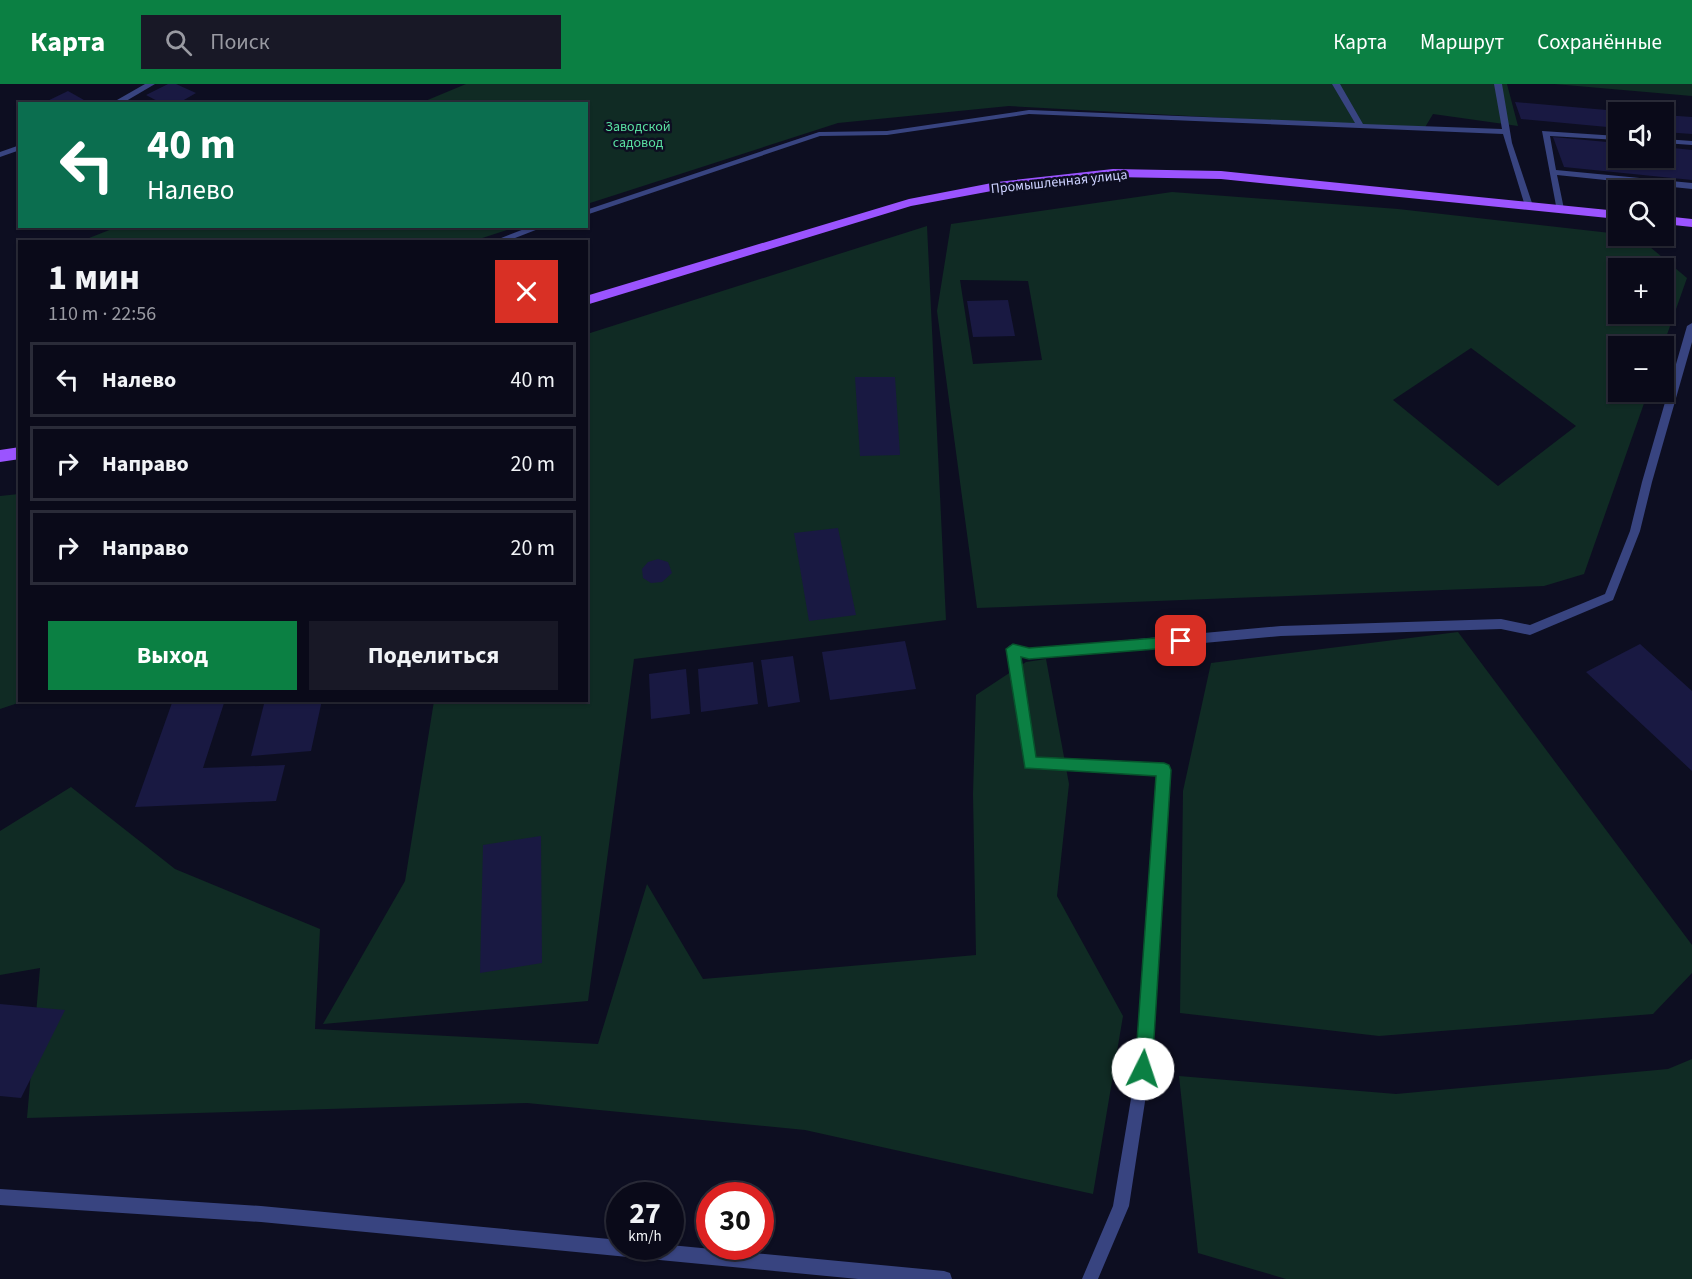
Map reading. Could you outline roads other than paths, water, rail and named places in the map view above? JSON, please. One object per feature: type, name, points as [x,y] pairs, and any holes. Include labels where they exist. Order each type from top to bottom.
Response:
[{"type":"main road","name":"Промышленная улица","points":[[588,300],[725,256],[909,203],[997,186],[1113,173],[1221,175],[1608,214]]},
{"type":"main road","points":[[1674,221],[1692,223]]},
{"type":"main road","points":[[0,456],[18,453]]},
{"type":"street","points":[[118,102],[151,84]]},
{"type":"street","points":[[1336,84],[1360,125]]},
{"type":"street","points":[[1497,84],[1506,132],[1529,206]]},
{"type":"street","points":[[588,212],[819,134],[887,133],[1029,112],[1506,132]]},
{"type":"street","points":[[1560,209],[1545,133],[1608,137]]},
{"type":"street","points":[[1674,142],[1692,143]]},
{"type":"street","points":[[0,155],[18,148]]},
{"type":"street","points":[[1553,172],[1692,186]]},
{"type":"street","points":[[501,240],[536,228]]},
{"type":"street","points":[[1090,1279],[1121,1206],[1143,1069],[1164,770],[1030,763],[1013,649],[1029,654],[1292,630],[1501,624],[1530,630],[1609,597],[1635,531],[1692,326]]},
{"type":"street","points":[[0,1197],[261,1214],[944,1279]]},
{"type":"park label","name":"Заводской садовод","points":[[638,134]]}]
